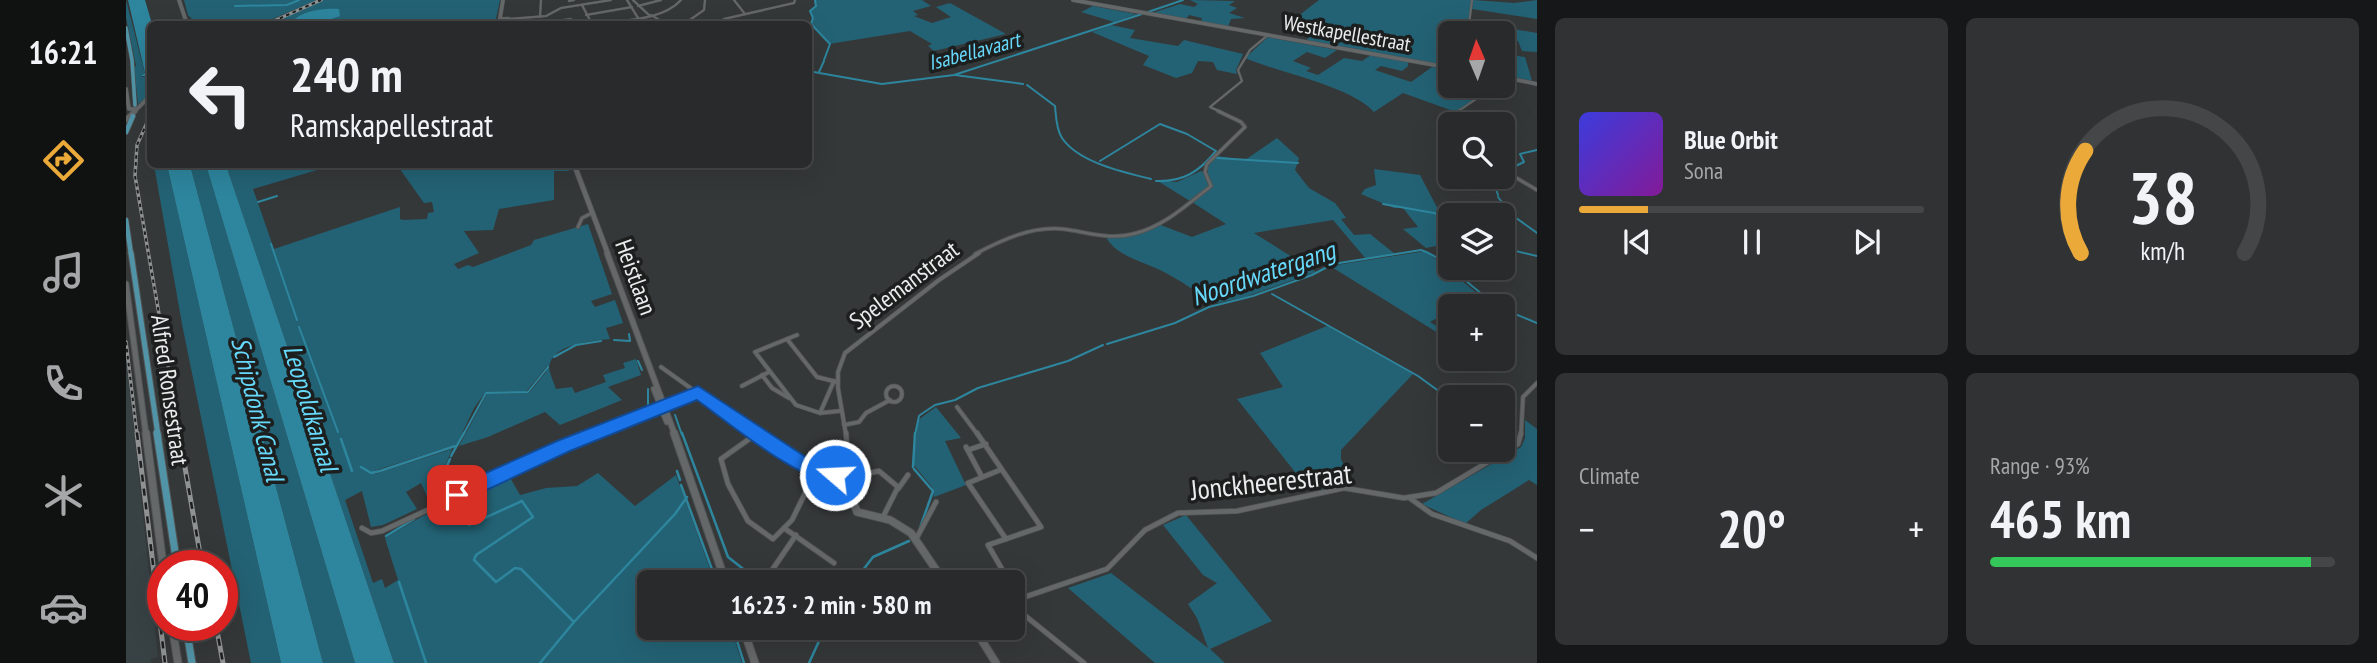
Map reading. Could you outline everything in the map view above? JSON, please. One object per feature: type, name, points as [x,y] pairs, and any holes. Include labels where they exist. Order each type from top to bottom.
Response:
[{"type":"main road","points":[[126,28],[135,107]]},
{"type":"main road","points":[[126,43],[131,64]]},
{"type":"main road","points":[[126,132],[133,116]]},
{"type":"main road","name":"Heistlaan","points":[[575,168],[643,355]]},
{"type":"main road","name":"Alfred Ronsestraat","points":[[126,220],[175,550]]},
{"type":"main road","points":[[747,640],[755,663]]},
{"type":"main road","points":[[982,640],[996,663]]},
{"type":"main road","points":[[189,641],[192,663]]},
{"type":"street","points":[[179,0],[186,21]]},
{"type":"street","points":[[503,0],[502,13],[505,21],[540,17],[552,14],[557,9],[611,0]]},
{"type":"street","points":[[540,17],[541,0]]},
{"type":"street","points":[[571,6],[569,0],[574,0]]},
{"type":"street","points":[[627,0],[638,18]]},
{"type":"street","points":[[633,0],[661,21]]},
{"type":"street","points":[[638,6],[662,0]]},
{"type":"street","points":[[616,21],[672,10],[681,0]]},
{"type":"street","points":[[688,21],[704,10],[705,0]]},
{"type":"street","points":[[734,0],[738,9],[745,14]]},
{"type":"street","points":[[720,21],[794,3],[795,0]]},
{"type":"street","name":"Westkapellestraat","points":[[1073,0],[1438,66]]},
{"type":"street","points":[[1469,21],[1472,0]]},
{"type":"street","points":[[582,5],[591,21]]},
{"type":"street","points":[[586,15],[632,7]]},
{"type":"street","points":[[552,14],[556,21]]},
{"type":"street","points":[[564,21],[571,19]]},
{"type":"street","name":"Spelemanstraat","points":[[845,478],[847,459],[844,425],[836,382],[845,351],[869,338],[957,264],[1000,241],[1042,229],[1064,229],[1106,236],[1131,234],[1170,218],[1211,186],[1205,167],[1246,127],[1241,122],[1213,111],[1210,106],[1242,81],[1238,70],[1241,61],[1248,51],[1268,35]]},
{"type":"street","points":[[1516,80],[1537,84]]},
{"type":"street","points":[[132,84],[126,88],[129,109],[147,98]]},
{"type":"street","points":[[1457,112],[1478,98]]},
{"type":"street","points":[[126,120],[135,107]]},
{"type":"street","points":[[1515,177],[1537,190]]},
{"type":"street","name":"Heistlaan","points":[[578,227],[582,218],[592,214]]},
{"type":"street","points":[[126,284],[161,550]]},
{"type":"street","points":[[792,400],[755,352],[797,335]]},
{"type":"street","points":[[787,338],[817,377],[836,382],[820,413]]},
{"type":"street","name":"Heistlaan","points":[[643,355],[721,570]]},
{"type":"street","points":[[661,367],[806,468],[845,478],[879,471],[898,488]]},
{"type":"street","points":[[742,386],[769,372]]},
{"type":"street","points":[[762,375],[772,388],[808,411],[841,411]]},
{"type":"street","name":"Jonckheerestraat","points":[[1025,598],[1107,569],[1146,530],[1178,513],[1237,510],[1344,488],[1411,499],[1436,493],[1518,444],[1523,428],[1520,402],[1526,391],[1537,383]]},
{"type":"street","points":[[844,425],[859,422],[866,413],[890,400],[899,400],[902,391],[895,387],[887,389],[885,394],[890,400]]},
{"type":"street","points":[[362,528],[371,533],[382,531],[564,446],[696,392]]},
{"type":"street","points":[[957,407],[986,444],[1000,470],[1041,527],[988,545],[1002,570]]},
{"type":"street","points":[[752,437],[721,458],[728,484],[748,521],[773,539],[792,520],[816,471]]},
{"type":"street","points":[[982,477],[967,449],[986,444]]},
{"type":"street","points":[[1000,470],[968,483],[1006,539]]},
{"type":"street","points":[[883,517],[908,475]]},
{"type":"street","points":[[845,478],[857,512],[897,523],[916,538],[937,570]]},
{"type":"street","points":[[1411,499],[1432,514],[1510,541],[1537,558]]},
{"type":"street","points":[[916,538],[936,502]]},
{"type":"street","points":[[784,528],[834,563]]},
{"type":"street","points":[[772,570],[796,535]]},
{"type":"street","points":[[1025,611],[1084,663]]},
{"type":"street","points":[[175,641],[178,663]]},
{"type":"shaded area","points":[[126,0],[145,74],[141,77],[147,76],[147,97],[138,104],[136,66],[126,17]]},
{"type":"shaded area","points":[[128,0],[145,0],[151,21],[147,21],[147,76],[141,76],[145,73]]},
{"type":"shaded area","points":[[184,0],[317,0],[268,21],[192,21]]},
{"type":"shaded area","points":[[323,0],[500,0],[496,21],[276,21]]},
{"type":"shaded area","points":[[814,0],[922,0],[931,6],[913,11],[918,15],[914,16],[932,23],[951,17],[936,7],[950,3],[1006,34],[934,51],[928,46],[932,44],[910,31],[829,44],[812,25],[813,17],[809,11],[815,6]]},
{"type":"shaded area","points":[[1190,0],[1235,1],[1229,5],[1237,8],[1229,13],[1245,18],[1231,19],[1228,27],[1201,22],[1202,18],[1189,15],[1186,19],[1152,13],[1180,4],[1194,7],[1198,4]]},
{"type":"shaded area","points":[[1319,0],[1471,0],[1468,21],[1438,21],[1438,64],[1305,41],[1322,27],[1293,20]]},
{"type":"shaded area","points":[[1473,0],[1514,3],[1537,0],[1537,19],[1472,9]]},
{"type":"shaded area","points":[[1093,6],[1137,14],[1114,22],[1081,12]]},
{"type":"shaded area","points":[[325,9],[339,9],[340,16],[326,21],[294,21],[299,16]]},
{"type":"shaded area","points":[[1111,25],[1135,30],[1130,38],[1178,46],[1184,40],[1243,54],[1236,70],[1237,74],[1217,70],[1213,62],[1198,61],[1192,73],[1176,78],[1143,65],[1149,56],[1092,32]]},
{"type":"shaded area","points":[[1516,30],[1537,33],[1537,52],[1522,51]]},
{"type":"shaded area","points":[[1268,37],[1337,50],[1325,58],[1307,52],[1293,61],[1311,68],[1306,71],[1318,75],[1344,58],[1362,61],[1371,55],[1408,62],[1408,66],[1402,71],[1381,66],[1375,70],[1411,82],[1432,67],[1438,68],[1438,98],[1476,98],[1456,112],[1403,93],[1374,112],[1363,103],[1332,87],[1245,58]]},
{"type":"shaded area","points":[[1516,56],[1525,57],[1532,81],[1516,78]]},
{"type":"shaded area","points":[[1277,138],[1299,158],[1295,170],[1309,188],[1335,203],[1346,218],[1341,219],[1354,235],[1370,234],[1395,254],[1366,259],[1333,220],[1254,233],[1316,272],[1245,297],[1212,304],[1175,278],[1123,254],[1106,237],[1131,235],[1158,224],[1192,237],[1226,224],[1192,202],[1212,187],[1208,173],[1210,163],[1217,156],[1245,160]]},
{"type":"shaded area","points":[[155,168],[168,168],[281,663],[251,663],[238,599],[238,550],[228,550],[182,324]]},
{"type":"shaded area","points":[[168,168],[191,168],[323,663],[281,663]]},
{"type":"shaded area","points":[[191,168],[207,168],[355,663],[323,663]]},
{"type":"shaded area","points":[[207,168],[227,168],[394,663],[355,663]]},
{"type":"shaded area","points":[[227,168],[324,168],[253,189],[274,249],[400,207],[400,219],[427,219],[428,213],[434,212],[432,202],[424,203],[399,168],[568,168],[569,171],[554,171],[554,200],[499,209],[493,230],[464,231],[479,253],[454,264],[458,269],[468,265],[473,267],[531,245],[534,240],[588,224],[612,294],[591,301],[595,307],[615,300],[623,323],[606,328],[610,339],[573,345],[557,353],[549,367],[552,378],[556,389],[572,387],[575,393],[606,382],[603,375],[625,368],[623,363],[636,359],[641,375],[608,387],[622,400],[560,425],[545,412],[488,437],[459,446],[487,394],[529,393],[546,372],[547,366],[526,392],[485,393],[474,408],[457,444],[374,471],[375,474],[452,449],[430,503],[421,483],[406,492],[417,509],[383,525],[371,527],[362,491],[345,500],[373,583],[382,579],[385,588],[398,580],[385,538],[508,474],[520,495],[546,488],[577,486],[598,473],[635,506],[676,475],[710,570],[637,570],[637,640],[735,640],[742,663],[394,663]]},
{"type":"shaded area","points":[[1374,169],[1420,175],[1438,209],[1438,246],[1426,248],[1403,229],[1418,227],[1403,208],[1394,208],[1361,194],[1365,189],[1376,185]]},
{"type":"shaded area","points":[[1204,172],[1209,185],[1190,201],[1156,180],[1177,182]]},
{"type":"shaded area","points":[[1426,251],[1438,261],[1438,280],[1461,280],[1478,294],[1438,294],[1438,318],[1430,322],[1438,327],[1438,333],[1330,266]]},
{"type":"shaded area","points":[[1327,326],[1413,374],[1341,450],[1341,459],[1353,486],[1345,484],[1310,491],[1237,399],[1283,387],[1260,353]]},
{"type":"shaded area","points":[[126,357],[147,554],[147,641],[156,641],[158,657],[151,659],[151,663],[126,663]]},
{"type":"shaded area","points":[[936,407],[961,438],[945,441],[966,485],[934,497],[932,487],[913,464],[918,420]]},
{"type":"shaded area","points":[[1525,420],[1537,429],[1537,485],[1529,480],[1481,510],[1465,524],[1422,504],[1495,462],[1515,462],[1515,450],[1521,447],[1525,438]]},
{"type":"shaded area","points":[[1186,515],[1272,621],[1210,649],[1225,663],[1155,663],[1068,588],[1111,573],[1208,648],[1197,618],[1188,604],[1217,583],[1203,575],[1163,525]]},
{"type":"waterway","points":[[235,6],[287,5],[299,0]]},
{"type":"waterway","points":[[812,21],[810,11],[816,6],[815,0]]},
{"type":"waterway","name":"Isabellavaart","points":[[1148,12],[1183,0]]},
{"type":"waterway","name":"Isabellavaart","points":[[812,72],[882,84],[954,75],[1142,14]]},
{"type":"waterway","points":[[812,25],[830,44],[824,60]]},
{"type":"waterway","points":[[819,72],[824,61]]},
{"type":"waterway","points":[[955,75],[1023,84]]},
{"type":"waterway","points":[[1027,85],[1055,106],[1062,138],[1079,154],[1103,165],[1151,179]]},
{"type":"waterway","points":[[1100,161],[1160,124],[1187,134],[1216,151],[1190,174],[1174,180],[1156,181]]},
{"type":"waterway","points":[[1515,166],[1524,162],[1520,154],[1537,150]]},
{"type":"waterway","points":[[1217,158],[1298,163]]},
{"type":"waterway","points":[[1496,189],[1498,195]]},
{"type":"waterway","points":[[258,202],[277,196]]},
{"type":"waterway","points":[[1498,197],[1512,215],[1537,233]]},
{"type":"waterway","points":[[1383,204],[1438,214]]},
{"type":"waterway","points":[[271,244],[297,320]]},
{"type":"waterway","name":"Noordwatergang","points":[[1107,344],[1175,323],[1209,307],[1253,296],[1312,275],[1333,264],[1421,250],[1450,267],[1483,294]]},
{"type":"waterway","points":[[1515,251],[1537,256]]},
{"type":"waterway","points":[[1272,294],[1418,376],[1438,391]]},
{"type":"waterway","name":"Noordwatergang","points":[[1515,314],[1537,323]]},
{"type":"waterway","name":"Leopoldkanaal","points":[[299,327],[338,432]]},
{"type":"waterway","points":[[614,340],[630,341],[629,334]]},
{"type":"waterway","points":[[554,357],[576,345],[601,341]]},
{"type":"waterway","name":"Noordwatergang","points":[[920,415],[935,405],[955,400],[978,388],[1068,361],[1103,345]]},
{"type":"waterway","points":[[638,361],[642,370]]},
{"type":"waterway","points":[[463,435],[486,393],[528,392],[548,367]]},
{"type":"waterway","points":[[648,389],[648,406]]},
{"type":"waterway","points":[[675,415],[682,435]]},
{"type":"waterway","name":"Noordwatergang","points":[[915,435],[919,416]]},
{"type":"waterway","points":[[451,456],[464,433]]},
{"type":"waterway","points":[[682,433],[728,557],[744,570]]},
{"type":"waterway","name":"Noordwatergang","points":[[913,467],[915,433]]},
{"type":"waterway","name":"Leopoldkanaal","points":[[341,439],[352,471]]},
{"type":"waterway","points":[[361,467],[371,473],[380,471],[455,446]]},
{"type":"waterway","points":[[442,477],[450,459]]},
{"type":"waterway","name":"Noordwatergang","points":[[914,469],[933,491],[920,528]]},
{"type":"waterway","points":[[677,471],[680,480]]},
{"type":"waterway","points":[[439,482],[433,503],[480,482]]},
{"type":"waterway","points":[[681,485],[686,498]]},
{"type":"waterway","points":[[475,492],[475,505],[469,525],[522,501],[533,517],[476,555],[474,560],[496,582],[515,568],[521,569],[574,622]]},
{"type":"waterway","points":[[574,622],[675,514],[686,498]]},
{"type":"waterway","points":[[686,498],[712,570]]},
{"type":"waterway","points":[[386,536],[414,519]]},
{"type":"waterway","name":"Noordwatergang","points":[[863,570],[873,557],[909,541]]},
{"type":"waterway","points":[[399,582],[426,663]]},
{"type":"waterway","points":[[540,663],[574,622]]},
{"type":"waterway","points":[[737,640],[744,663]]},
{"type":"waterway","name":"Noordwatergang","points":[[809,663],[820,640]]},
{"type":"railway","points":[[274,21],[321,0]]},
{"type":"railway","points":[[147,123],[137,145],[135,176],[180,435]]},
{"type":"railway","points":[[126,342],[137,435]]},
{"type":"railway","points":[[137,433],[165,663]]},
{"type":"railway","points":[[179,433],[199,550]]},
{"type":"railway","points":[[219,641],[223,663]]},
{"type":"route","points":[[457,495],[564,446],[698,392],[733,414],[806,468],[835,475]]},
{"type":"water label","name":"Schipdonk Canal","points":[[258,409]]}]
